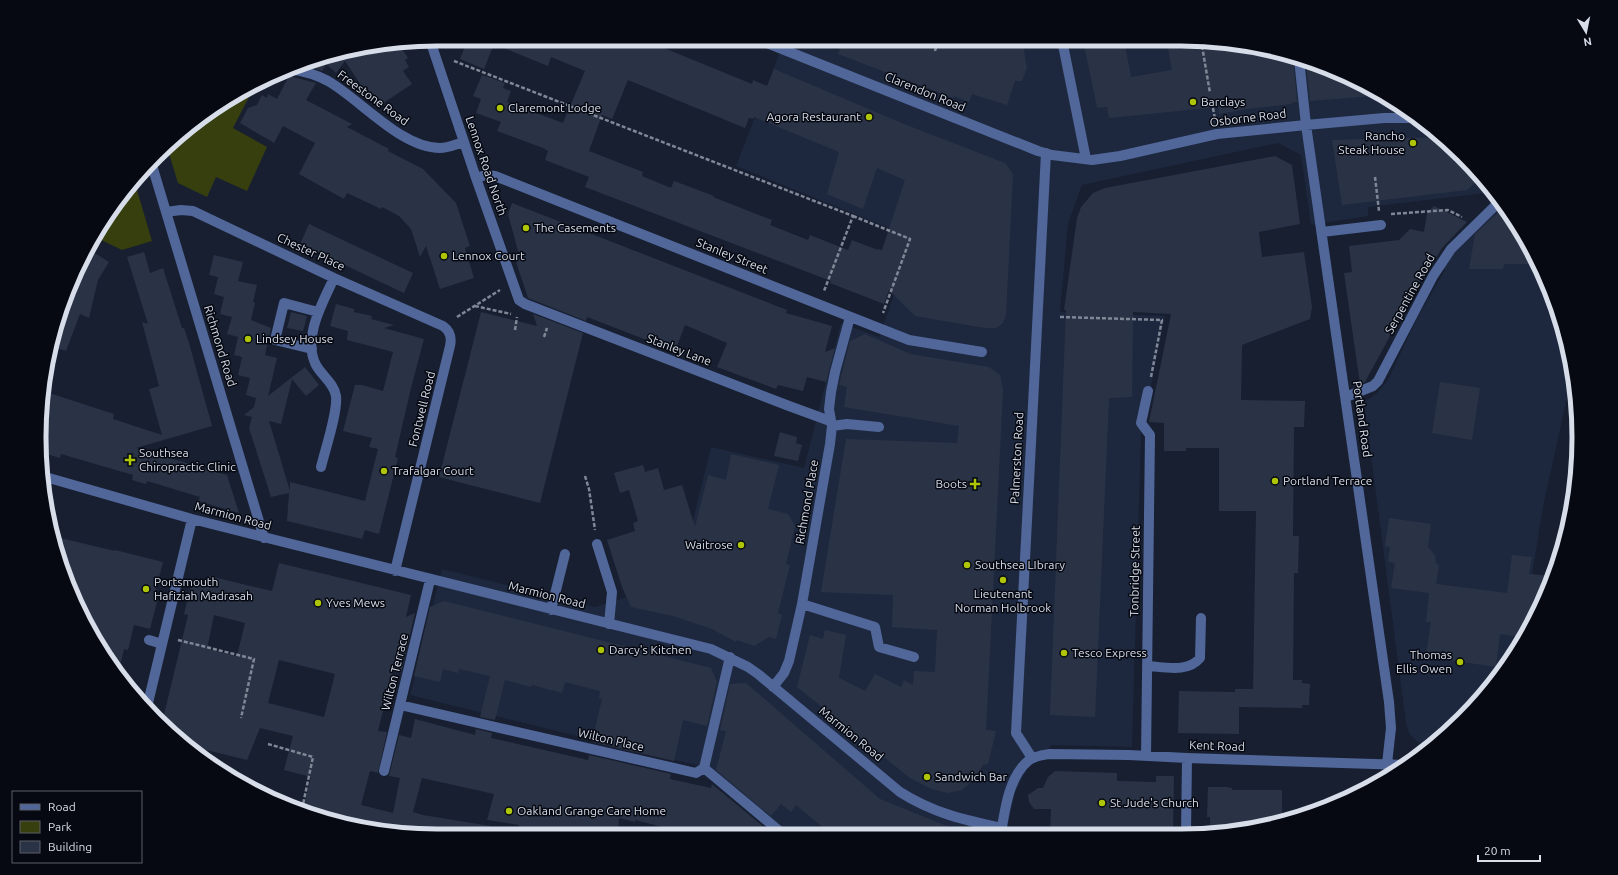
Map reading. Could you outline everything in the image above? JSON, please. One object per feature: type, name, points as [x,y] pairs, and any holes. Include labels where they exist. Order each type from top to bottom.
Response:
[{"type":"street","name":"Lennox Road North","points":[[432,46],[519,300]]},
{"type":"street","name":"Clarendon Road","points":[[774,46],[1012,141],[1046,153],[1086,159]]},
{"type":"street","points":[[1063,46],[1086,159]]},
{"type":"street","name":"Portland Road","points":[[1300,65],[1306,125],[1389,702],[1391,728],[1388,764]]},
{"type":"street","name":"Freestone Road","points":[[300,72],[329,81],[393,130],[417,143],[440,148],[464,142]]},
{"type":"street","name":"Osborne Road","points":[[1086,159],[1092,160],[1120,156],[1217,134],[1384,118],[1406,118]]},
{"type":"street","name":"Palmerston Road","points":[[1030,760],[1016,733],[1046,153]]},
{"type":"street","name":"Richmond Road","points":[[153,169],[264,538]]},
{"type":"street","name":"Stanley Street","points":[[476,178],[486,175],[495,176],[909,340],[982,352]]},
{"type":"street","name":"Serpentine Road","points":[[1346,397],[1373,386],[1378,381],[1432,276],[1451,249],[1495,205]]},
{"type":"street","name":"Chester Place","points":[[166,212],[181,210],[193,211],[334,278],[443,326]]},
{"type":"street","points":[[1322,232],[1380,219]]},
{"type":"street","points":[[321,467],[336,406],[336,394],[332,385],[316,365],[312,349],[313,329],[318,312],[334,278]]},
{"type":"street","name":"Stanley Lane","points":[[519,300],[525,304],[831,423]]},
{"type":"street","points":[[312,349],[275,340],[284,304],[318,312]]},
{"type":"street","name":"Richmond Place","points":[[773,687],[784,673],[789,662],[802,604],[825,481],[831,423],[831,392],[834,372],[850,317]]},
{"type":"street","name":"Fontwell Road","points":[[395,571],[450,346],[450,335],[443,326]]},
{"type":"street","name":"Tonbridge Street","points":[[1146,756],[1150,435],[1141,422],[1148,391]]},
{"type":"street","points":[[831,423],[879,427]]},
{"type":"street","name":"Marmion Road","points":[[48,478],[264,538],[711,649],[748,667],[900,792],[911,799],[932,810],[946,815],[997,829]]},
{"type":"street","points":[[148,701],[192,519]]},
{"type":"street","points":[[597,544],[612,592],[609,624]]},
{"type":"street","points":[[552,610],[565,554]]},
{"type":"street","name":"Wilton Terrace","points":[[384,771],[430,580]]},
{"type":"street","points":[[802,604],[875,627],[879,647],[914,657]]},
{"type":"street","points":[[1147,666],[1184,668],[1194,665],[1200,658],[1201,618]]},
{"type":"street","points":[[149,640],[163,640]]},
{"type":"street","points":[[730,658],[704,768],[777,829]]},
{"type":"street","name":"Wilton Place","points":[[400,705],[696,773],[704,768]]},
{"type":"street","name":"Kent Road","points":[[1030,760],[1049,754],[1069,753],[1396,764]]},
{"type":"street","points":[[1186,829],[1187,758]]},
{"type":"street","points":[[1001,829],[1009,795],[1014,782],[1030,760]]},
{"type":"path","points":[[935,51],[936,46]]},
{"type":"path","points":[[1202,47],[1210,93]]},
{"type":"path","points":[[434,53],[910,239],[878,328]]},
{"type":"path","points":[[1375,177],[1380,219]]},
{"type":"path","points":[[1387,214],[1448,210],[1475,224]]},
{"type":"path","points":[[819,304],[853,216]]},
{"type":"path","points":[[443,326],[512,282]]},
{"type":"path","points":[[474,306],[518,316],[515,330]]},
{"type":"path","points":[[1060,317],[1162,320],[1148,391]]},
{"type":"path","points":[[585,476],[589,489],[597,544]]},
{"type":"path","points":[[163,640],[254,659],[241,718]]},
{"type":"path","points":[[268,744],[313,757],[303,805]]},
{"type":"shaded area","points":[[782,46],[828,46],[837,50],[838,46],[1180,46],[1232,49],[1282,59],[1354,86],[1398,112],[1439,143],[1475,179],[1486,193],[1368,207],[1368,216],[1311,225],[1301,155],[1278,143],[1082,185],[1068,224],[1060,312],[1165,316],[1141,434],[1132,747],[1052,745],[1026,770],[1015,793],[1007,829],[782,829],[708,768],[410,695],[442,569],[595,607],[678,581],[711,447],[804,468],[841,323],[879,337],[914,238],[736,166]]},
{"type":"shaded area","points":[[1496,206],[1520,242],[1532,264],[1542,288],[1559,336],[1569,388],[1543,507],[1524,626],[1506,655],[1475,696],[1439,732],[1424,744],[1416,741],[1409,733],[1406,723],[1364,402],[1376,394],[1388,380],[1416,320],[1445,270],[1440,266]]},
{"type":"green space","points":[[251,93],[233,128],[267,147],[247,191],[216,177],[207,197],[178,183],[169,153],[199,127]]},
{"type":"green space","points":[[136,187],[152,241],[122,250],[100,239]]},
{"type":"building","points":[[465,46],[493,46],[484,69],[460,59]]},
{"type":"building","points":[[499,46],[665,46],[664,48],[752,84],[753,80],[767,86],[774,69],[904,124],[1005,163],[1013,174],[1006,315],[1003,323],[996,328],[985,328],[915,316],[889,290],[884,304],[830,283],[831,281],[585,187],[589,177],[545,160],[548,151],[497,131],[501,122],[476,113],[481,99],[473,96],[482,75],[505,83],[503,88],[511,91],[507,102],[563,123],[585,71],[551,57],[548,66]],"holes":[[[628,80],[745,128],[749,118],[753,119],[754,117],[839,152],[827,194],[863,209],[877,168],[905,180],[882,250],[878,250],[852,240],[848,250],[810,235],[808,240],[770,225],[772,220],[713,197],[714,196],[674,181],[671,188],[642,176],[643,172],[589,151],[602,115],[612,119]]]},
{"type":"building","points":[[841,46],[1023,46],[1027,68],[1022,81],[1015,81],[1007,105],[972,94],[969,102],[954,96],[953,98],[838,54]]},
{"type":"building","points":[[1084,46],[1125,46],[1131,77],[1172,70],[1168,48],[1176,46],[1232,49],[1282,59],[1294,63],[1297,102],[1293,102],[1291,104],[1219,114],[1218,107],[1109,118],[1107,107],[1097,108]]},
{"type":"building","points":[[401,48],[408,58],[405,60],[409,67],[403,71],[412,84],[379,106],[366,87],[363,88],[345,61],[336,73],[326,64],[322,71],[311,67],[336,59],[386,49]]},
{"type":"building","points":[[1307,67],[1354,86],[1372,96],[1310,101]]},
{"type":"building","points":[[289,76],[316,83],[306,100],[352,124],[347,127],[423,169],[456,203],[470,246],[465,248],[474,278],[440,289],[426,246],[420,257],[411,229],[399,216],[382,207],[381,209],[347,193],[344,199],[299,174],[315,143],[283,126],[274,143],[240,123],[248,108],[257,105],[262,95],[267,98],[268,94],[277,99]]},
{"type":"building","points":[[1432,137],[1477,181],[1467,190],[1342,205],[1332,140]]},
{"type":"building","points":[[1275,156],[1292,165],[1300,224],[1259,232],[1262,257],[1304,252],[1312,307],[1310,319],[1242,345],[1241,400],[1305,401],[1304,427],[1294,427],[1293,536],[1299,536],[1298,573],[1294,573],[1293,680],[1302,680],[1302,683],[1310,684],[1309,705],[1302,705],[1302,708],[1239,707],[1239,734],[1178,733],[1179,691],[1235,692],[1235,689],[1253,689],[1256,511],[1219,511],[1219,448],[1186,448],[1186,451],[1164,451],[1164,423],[1149,422],[1171,314],[1133,312],[1132,397],[1109,398],[1095,717],[1050,715],[1066,310],[1064,310],[1077,218],[1081,207],[1093,193],[1105,188]]},
{"type":"building","points":[[512,203],[787,310],[786,313],[832,326],[825,352],[835,348],[826,382],[807,377],[803,391],[778,385],[776,389],[717,367],[727,343],[685,325],[675,351],[587,317],[586,321],[528,298],[514,256],[520,258],[508,214]]},
{"type":"building","points":[[1434,206],[1467,222],[1442,248],[1430,268],[1428,266],[1365,382],[1360,384],[1344,273],[1352,272],[1349,246],[1399,240],[1410,229],[1424,232],[1427,213]]},
{"type":"building","points":[[1500,211],[1520,242],[1532,264],[1504,264],[1503,269],[1469,269],[1475,234]]},
{"type":"building","points":[[309,224],[413,273],[404,293],[300,244]]},
{"type":"building","points":[[93,252],[109,262],[98,280],[89,318],[80,314],[66,351],[57,348],[59,336],[76,288]]},
{"type":"building","points":[[144,252],[150,273],[163,268],[182,328],[184,328],[189,343],[212,426],[136,448],[227,475],[239,513],[198,501],[200,497],[147,481],[146,484],[132,480],[133,475],[61,454],[60,458],[47,454],[48,393],[114,414],[113,419],[162,435],[149,389],[159,386],[142,322],[148,324],[127,257]]},
{"type":"building","points":[[214,255],[243,262],[238,281],[257,285],[251,320],[271,328],[265,355],[277,358],[268,396],[305,367],[319,385],[306,396],[292,379],[281,424],[269,421],[290,491],[290,482],[365,501],[378,449],[369,447],[372,438],[343,431],[355,385],[362,385],[383,391],[393,352],[347,340],[348,331],[330,326],[336,304],[354,309],[354,312],[372,316],[371,319],[394,325],[384,328],[424,339],[395,457],[398,458],[379,534],[365,530],[362,539],[287,521],[289,493],[271,497],[249,428],[252,417],[244,415],[254,407],[256,398],[246,395],[250,378],[238,375],[242,357],[234,355],[238,337],[227,334],[232,317],[220,314],[224,297],[214,294],[218,277],[209,275]]},
{"type":"building","points":[[291,312],[307,316],[303,331],[287,328]]},
{"type":"building","points":[[481,312],[537,326],[533,314],[583,333],[540,503],[439,477]]},
{"type":"building","points":[[865,334],[910,354],[989,367],[1000,375],[1003,390],[986,730],[996,731],[988,764],[983,765],[975,779],[962,790],[947,793],[932,789],[910,778],[797,687],[810,635],[823,639],[825,630],[846,635],[839,678],[865,691],[875,674],[901,687],[904,680],[913,685],[914,671],[935,672],[937,630],[892,627],[893,595],[821,592],[846,439],[957,443],[959,426],[844,407],[847,387],[839,385],[850,341]]},
{"type":"building","points":[[1440,382],[1480,388],[1472,440],[1432,433]]},
{"type":"building","points":[[780,432],[797,437],[796,443],[802,445],[798,461],[774,456]]},
{"type":"building","name":"Waitrose","points":[[731,454],[779,465],[768,509],[788,514],[795,526],[786,564],[790,565],[778,613],[782,615],[776,639],[769,637],[754,646],[737,640],[736,642],[712,629],[673,616],[631,607],[622,587],[607,540],[635,531],[633,523],[638,521],[629,490],[620,493],[614,473],[643,465],[645,472],[658,468],[664,490],[682,485],[695,527],[708,475],[726,480]]},
{"type":"building","points":[[1389,518],[1431,524],[1428,547],[1435,555],[1436,564],[1439,565],[1436,584],[1507,593],[1512,555],[1532,557],[1529,574],[1546,575],[1532,611],[1518,637],[1500,634],[1496,667],[1442,659],[1443,656],[1426,654],[1431,622],[1426,622],[1429,593],[1391,588],[1395,563],[1388,562],[1390,547],[1385,546]]},
{"type":"building","points":[[59,538],[163,562],[155,593],[159,594],[150,629],[134,625],[128,650],[124,649],[120,666],[98,633],[86,611]]},
{"type":"building","points":[[279,563],[411,595],[406,617],[415,613],[401,673],[393,671],[378,731],[387,732],[378,773],[370,771],[361,805],[393,813],[400,778],[389,776],[399,735],[411,738],[415,719],[475,735],[476,729],[492,733],[491,738],[588,760],[589,755],[671,774],[670,779],[711,788],[712,784],[765,829],[671,829],[635,820],[635,822],[619,818],[618,829],[519,829],[519,825],[487,820],[494,794],[422,778],[413,812],[490,826],[490,829],[438,829],[386,826],[336,816],[304,805],[311,777],[284,770],[293,736],[260,728],[247,760],[199,748],[179,732],[164,717],[188,615],[184,614],[192,582],[201,584],[202,579],[208,580],[209,576],[272,591]],"holes":[[[214,615],[245,623],[237,656],[207,649]],[[279,660],[335,674],[324,717],[268,703]]]},
{"type":"building","points":[[444,601],[711,668],[717,682],[707,726],[683,720],[674,761],[592,742],[602,699],[599,698],[600,691],[565,682],[562,693],[505,680],[495,720],[480,717],[490,676],[459,669],[458,673],[443,669],[440,682],[414,676],[430,607]]},
{"type":"building","points":[[746,683],[880,799],[954,829],[825,829],[796,805],[791,812],[781,804],[771,816],[716,770],[726,731],[720,730],[730,684]]},
{"type":"building","name":"St Jude's Church","points":[[1055,771],[1117,773],[1117,781],[1156,782],[1156,776],[1174,776],[1173,829],[1050,829],[1051,809],[1034,809],[1029,802],[1028,795],[1038,788],[1043,788],[1048,777]]},
{"type":"building","points":[[1208,787],[1226,787],[1232,788],[1232,790],[1282,790],[1282,816],[1232,826],[1210,828],[1210,817],[1207,817]]},
{"type":"place","name":"Barclays","points":[[1193,102]]},
{"type":"place","name":"Claremont Lodge","points":[[500,108]]},
{"type":"place","name":"Agora Restaurant","points":[[869,117]]},
{"type":"place","name":"Rancho Steak House","points":[[1413,143]]},
{"type":"place","name":"The Casements","points":[[526,228]]},
{"type":"place","name":"Lennox Court","points":[[444,256]]},
{"type":"place","name":"Lindsey House","points":[[248,339]]},
{"type":"place","name":"Southsea Chiropractic Clinic","points":[[130,460]]},
{"type":"place","name":"Trafalgar Court","points":[[384,471]]},
{"type":"place","name":"Portland Terrace","points":[[1275,481]]},
{"type":"place","name":"Boots","points":[[975,484]]},
{"type":"place","name":"Waitrose","points":[[741,545]]},
{"type":"place","name":"Southsea LIbrary","points":[[967,565]]},
{"type":"place","name":"Lieutenant Norman Holbrook","points":[[1003,580]]},
{"type":"place","name":"Portsmouth Hafiziah Madrasah","points":[[146,589]]},
{"type":"place","name":"Yves Mews","points":[[318,603]]},
{"type":"place","name":"Darcy's Kitchen","points":[[601,650]]},
{"type":"place","name":"Tesco Express","points":[[1064,653]]},
{"type":"place","name":"Thomas Ellis Owen","points":[[1460,662]]},
{"type":"place","name":"Sandwich Bar","points":[[927,777]]},
{"type":"place","name":"St Jude's Church","points":[[1102,803]]},
{"type":"place","name":"Oakland Grange Care Home","points":[[509,811]]}]
